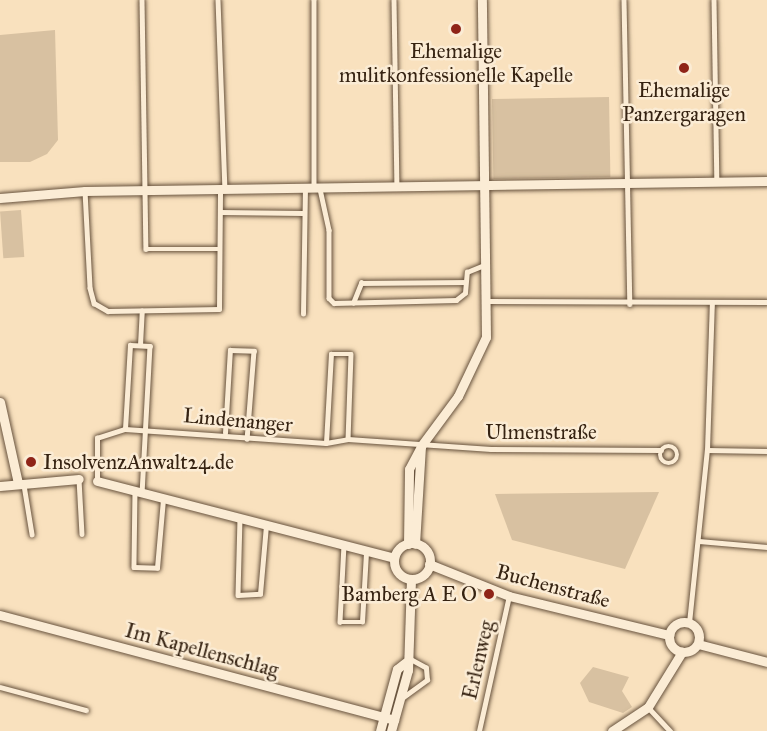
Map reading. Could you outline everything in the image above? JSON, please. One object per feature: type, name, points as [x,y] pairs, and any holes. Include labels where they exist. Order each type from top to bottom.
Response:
[{"type":"street","points":[[97,481],[394,558],[412,544],[421,446],[474,368],[486,337],[489,301],[484,188],[482,0]]},
{"type":"street","points":[[0,198],[85,191],[484,188],[767,182]]},
{"type":"street","points":[[0,402],[21,482]]},
{"type":"street","points":[[0,486],[21,482],[79,479]]},
{"type":"street","points":[[411,579],[423,575],[429,564],[427,551],[412,544]]},
{"type":"street","points":[[394,558],[396,569],[411,579]]},
{"type":"street","name":"Buchenstraße","points":[[429,564],[509,596],[669,635]]},
{"type":"street","points":[[391,731],[400,700],[406,660],[411,579]]},
{"type":"street","name":"Im Kapellenschlag","points":[[0,615],[394,720]]},
{"type":"street","points":[[682,652],[672,646],[669,635],[674,626],[689,623],[699,633],[698,644]]},
{"type":"street","points":[[612,731],[648,707],[682,652],[698,644],[767,662]]},
{"type":"street","points":[[380,731],[397,669],[406,660]]},
{"type":"lane","points":[[141,0],[146,249],[220,249]]},
{"type":"lane","points":[[85,191],[94,303],[108,311],[219,309],[220,212],[223,190],[218,0]]},
{"type":"lane","points":[[314,0],[313,189],[329,230],[329,298],[353,303],[456,300],[463,297],[469,269],[487,265]]},
{"type":"lane","points":[[394,0],[397,188]]},
{"type":"lane","points":[[624,0],[630,304]]},
{"type":"lane","points":[[714,0],[717,182]]},
{"type":"lane","points":[[303,314],[303,213],[313,189]]},
{"type":"lane","points":[[220,212],[303,213]]},
{"type":"lane","points":[[353,303],[361,283],[465,282]]},
{"type":"lane","points":[[489,301],[630,304],[767,302]]},
{"type":"lane","points":[[689,623],[707,450],[712,303]]},
{"type":"lane","points":[[140,345],[142,311]]},
{"type":"lane","points":[[125,429],[130,345],[150,346],[150,430],[139,492],[134,567],[157,568],[163,499]]},
{"type":"lane","points":[[225,433],[230,350],[254,351],[247,439]]},
{"type":"lane","points":[[327,443],[331,354],[351,354],[348,439]]},
{"type":"lane","name":"Lindenanger","points":[[97,481],[97,438],[125,429],[225,433],[247,439],[327,443],[348,439],[421,446]]},
{"type":"lane","name":"Ulmenstraße","points":[[421,446],[661,450]]},
{"type":"lane","points":[[675,448],[676,461],[663,462],[661,450],[675,448]]},
{"type":"lane","points":[[707,450],[767,451]]},
{"type":"lane","points":[[79,479],[81,534]]},
{"type":"lane","points":[[21,482],[32,534]]},
{"type":"lane","points":[[240,518],[238,595],[260,594],[266,525]]},
{"type":"lane","points":[[699,541],[767,547]]},
{"type":"lane","points":[[344,545],[340,622],[362,622],[366,552]]},
{"type":"lane","name":"Erlenweg","points":[[479,731],[509,596]]},
{"type":"lane","points":[[400,700],[424,685],[428,673],[420,662],[406,660]]},
{"type":"lane","points":[[0,687],[86,710]]},
{"type":"lane","points":[[648,707],[670,731]]},
{"type":"shaded area","points":[[55,30],[58,140],[47,154],[30,162],[0,162],[0,35]]},
{"type":"shaded area","points":[[609,97],[610,177],[493,179],[492,99]]},
{"type":"shaded area","points":[[21,210],[24,257],[3,258],[0,211]]},
{"type":"shaded area","points":[[659,492],[625,569],[512,540],[495,494]]},
{"type":"shaded area","points":[[593,667],[629,677],[622,691],[632,707],[623,713],[589,702],[580,683]]},
{"type":"place","name":"Ehemalige mulitkonfessionelle Kapelle","points":[[456,29]]},
{"type":"place","name":"Ehemalige Panzergaragen","points":[[684,68]]},
{"type":"place","name":"InsolvenzAnwalt24.de","points":[[31,462]]},
{"type":"place","name":"Bamberg A E O","points":[[489,594]]}]
